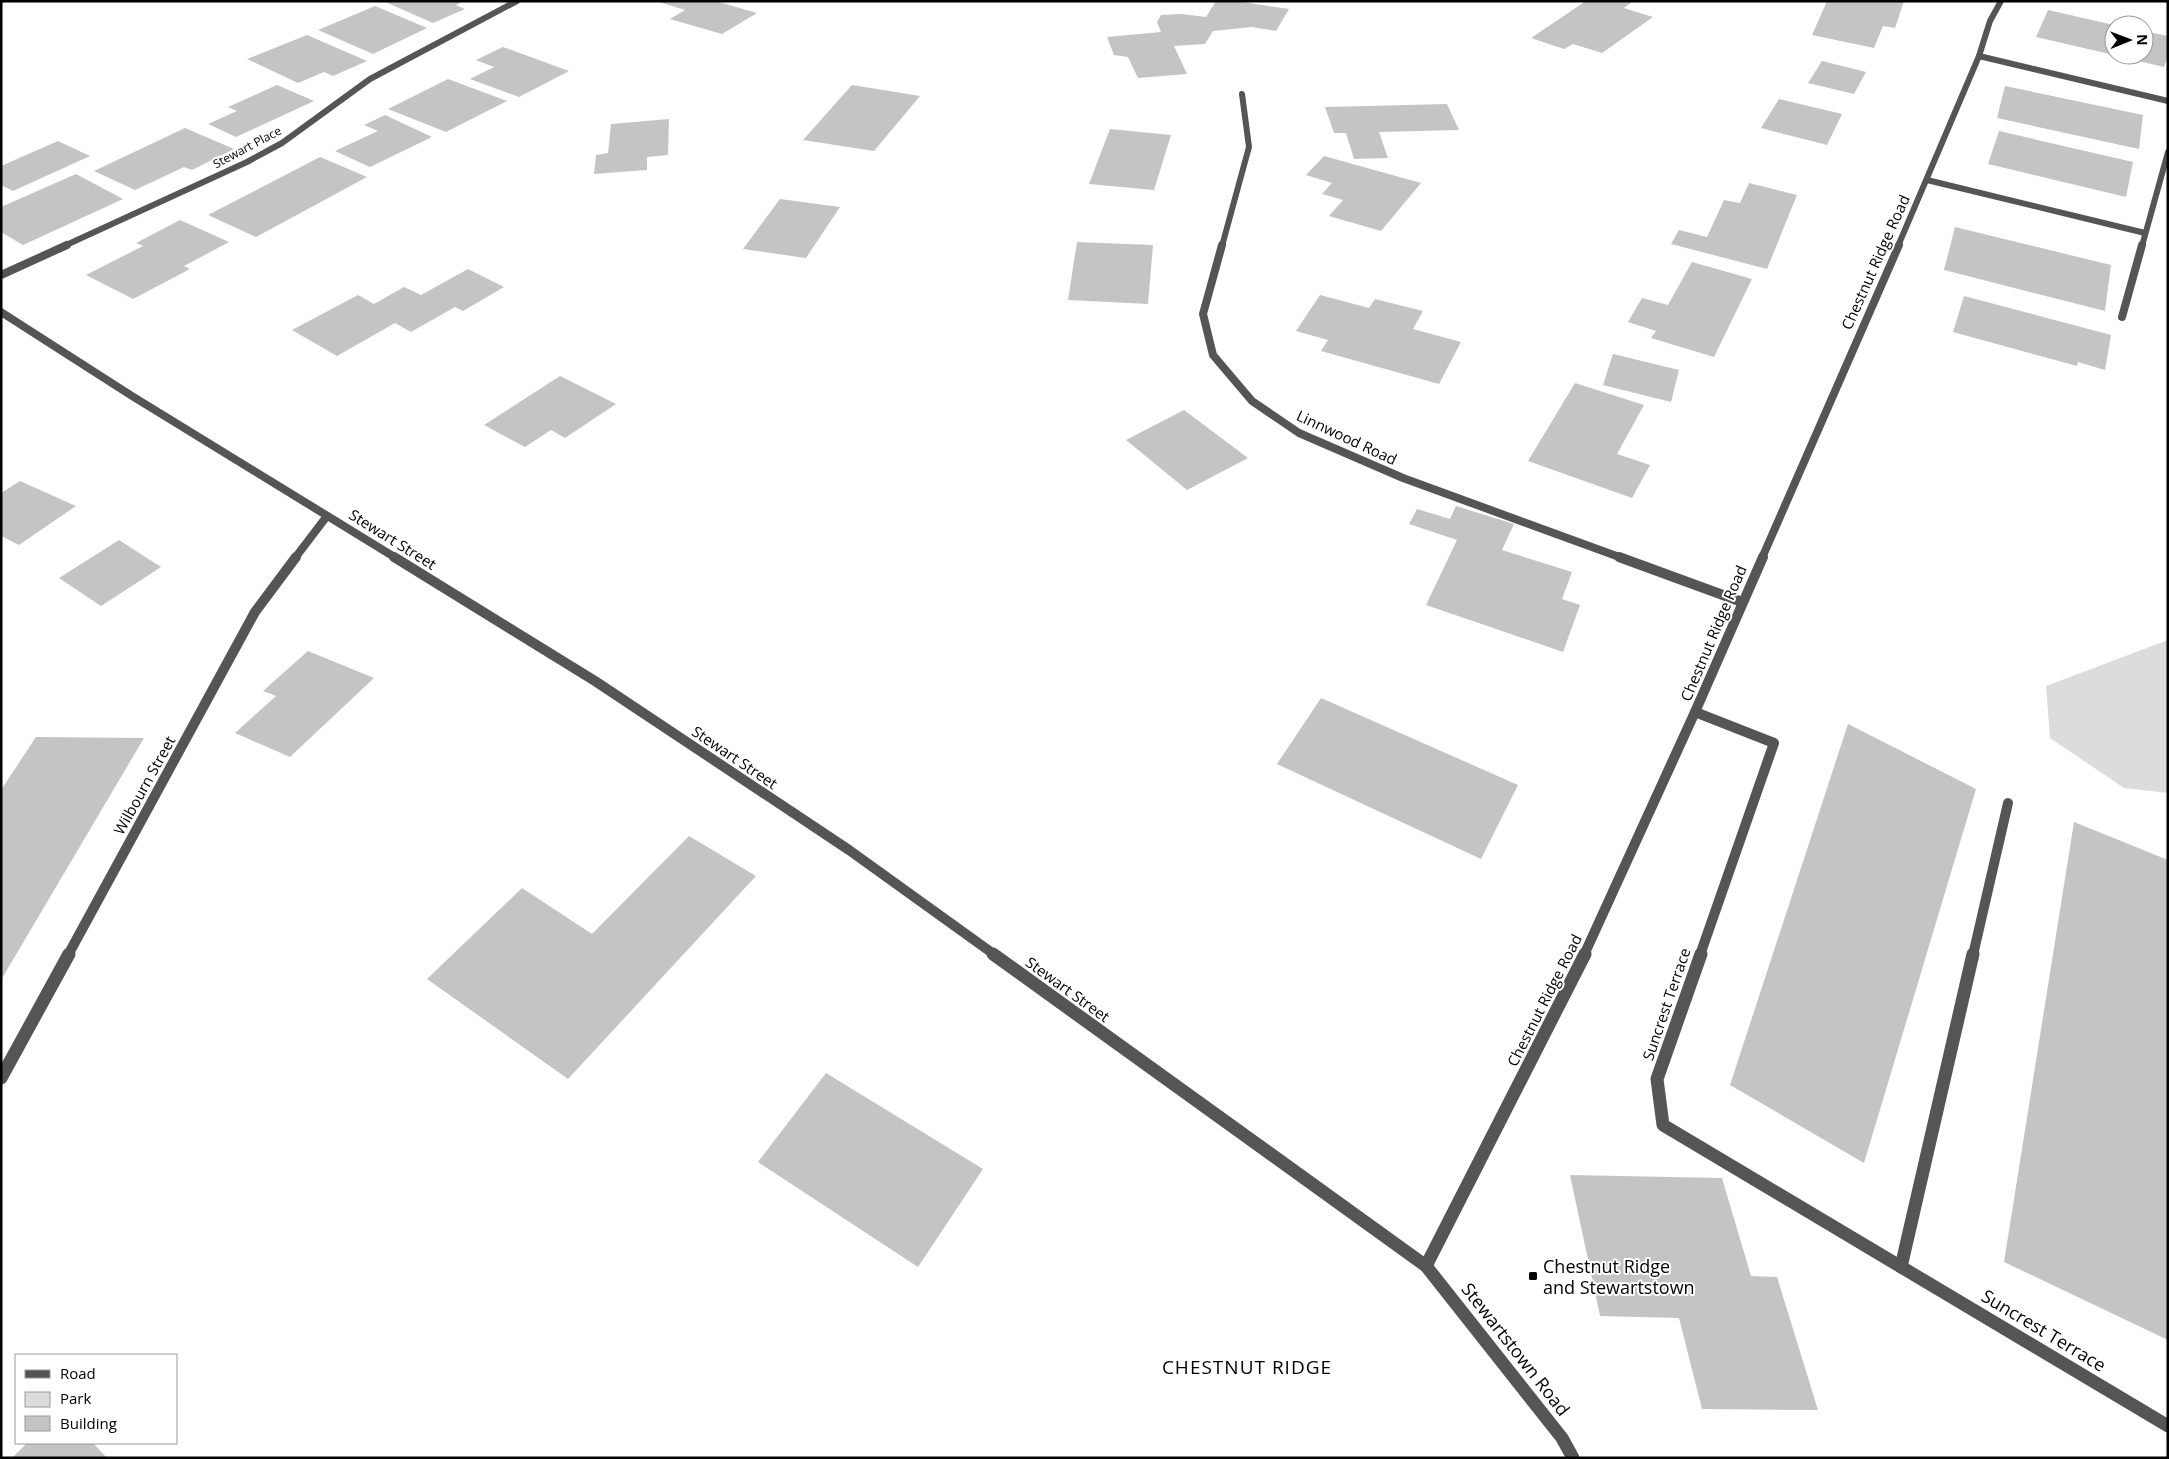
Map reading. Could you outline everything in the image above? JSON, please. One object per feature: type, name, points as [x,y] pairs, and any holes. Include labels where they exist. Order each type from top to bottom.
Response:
[{"type":"street","name":"Stewart Place","points":[[1,274],[247,162],[282,143],[370,80],[517,1]]},
{"type":"street","name":"Chestnut Ridge Road","points":[[1426,1266],[1587,949],[1695,712],[1927,180],[1979,56],[1990,21],[2001,1]]},
{"type":"street","points":[[1979,56],[2168,101]]},
{"type":"street","name":"Linnwood Road","points":[[1242,94],[1249,147],[1203,314],[1213,355],[1252,401],[1299,432],[1403,478],[1742,602]]},
{"type":"street","points":[[2122,317],[2168,152]]},
{"type":"street","points":[[1927,180],[2145,233]]},
{"type":"street","name":"Stewart Street","points":[[1,312],[132,396],[595,681],[849,850],[1426,1266]]},
{"type":"street","name":"Wilbourn Street","points":[[1,1078],[255,612],[327,516]]},
{"type":"street","name":"Suncrest Terrace","points":[[1695,712],[1774,743],[1657,1079],[1663,1125],[2168,1426]]},
{"type":"street","points":[[1901,1267],[2008,803]]},
{"type":"street","name":"Stewartstown Road","points":[[1426,1266],[1562,1438],[1573,1458]]},
{"type":"green space","points":[[2168,640],[2168,793],[2124,788],[2050,738],[2046,686]]},
{"type":"building","points":[[383,1],[464,1],[456,5],[465,9],[433,23]]},
{"type":"building","points":[[656,1],[715,1],[757,13],[722,34],[670,19],[685,10]]},
{"type":"building","points":[[1216,1],[1235,1],[1289,9],[1276,31],[1252,27],[1213,31],[1205,44],[1174,46],[1187,74],[1138,78],[1128,57],[1114,55],[1107,37],[1161,32],[1157,22],[1161,15],[1181,14],[1206,17]]},
{"type":"building","points":[[1586,1],[1628,1],[1632,2],[1624,8],[1653,17],[1602,53],[1573,44],[1564,49],[1531,38]]},
{"type":"building","points":[[1827,1],[1904,1],[1895,28],[1883,26],[1874,48],[1812,35]]},
{"type":"building","points":[[375,6],[427,28],[373,54],[318,30]]},
{"type":"building","points":[[2048,10],[2104,23],[2104,53],[2036,37]]},
{"type":"building","points":[[2154,33],[2168,36],[2168,56],[2164,67],[2154,65]]},
{"type":"building","points":[[307,35],[367,61],[333,76],[324,72],[298,83],[247,59]]},
{"type":"building","points":[[503,47],[569,71],[519,97],[470,79],[494,67],[476,60]]},
{"type":"building","points":[[1822,61],[1866,72],[1854,94],[1808,83]]},
{"type":"building","points":[[448,79],[507,101],[446,132],[388,109]]},
{"type":"building","points":[[277,85],[314,101],[236,137],[208,124],[237,111],[228,107]]},
{"type":"building","points":[[852,85],[920,96],[874,151],[803,140]]},
{"type":"building","points":[[2005,86],[2143,115],[2139,149],[1997,118]]},
{"type":"building","points":[[1779,99],[1842,114],[1827,145],[1761,128]]},
{"type":"building","points":[[1447,104],[1459,130],[1379,132],[1388,158],[1354,159],[1346,133],[1334,133],[1325,107]]},
{"type":"building","points":[[385,115],[432,137],[370,167],[335,151],[378,131],[364,125]]},
{"type":"building","points":[[669,119],[668,155],[647,157],[647,170],[594,174],[596,155],[608,153],[611,124]]},
{"type":"building","points":[[185,128],[234,149],[192,170],[184,167],[135,190],[94,171]]},
{"type":"building","points":[[1110,129],[1171,135],[1154,190],[1089,184]]},
{"type":"building","points":[[1999,131],[2133,162],[2126,197],[1988,164]]},
{"type":"building","points":[[58,141],[90,156],[13,191],[1,185],[1,166]]},
{"type":"building","points":[[1324,156],[1421,183],[1381,231],[1329,216],[1343,200],[1322,194],[1332,183],[1306,175]]},
{"type":"building","points":[[320,157],[367,177],[256,237],[208,215]]},
{"type":"building","points":[[76,174],[123,199],[23,245],[1,232],[1,207]]},
{"type":"building","points":[[1749,183],[1797,195],[1767,269],[1671,244],[1679,230],[1707,237],[1724,200],[1740,203]]},
{"type":"building","points":[[780,199],[840,207],[806,258],[743,249]]},
{"type":"building","points":[[180,220],[229,242],[184,266],[190,269],[133,299],[86,275],[143,246],[136,243]]},
{"type":"building","points":[[1955,227],[2111,265],[2105,311],[1944,270]]},
{"type":"building","points":[[1077,242],[1153,245],[1148,304],[1068,300]]},
{"type":"building","points":[[1692,262],[1752,279],[1714,357],[1651,338],[1656,331],[1628,322],[1642,298],[1668,305]]},
{"type":"building","points":[[468,269],[504,287],[463,311],[455,307],[411,332],[395,323],[337,356],[292,330],[358,295],[374,304],[404,287],[421,295]]},
{"type":"building","points":[[1320,295],[1369,308],[1375,299],[1423,311],[1413,329],[1461,342],[1439,384],[1321,351],[1328,340],[1296,331]]},
{"type":"building","points":[[1964,296],[2111,335],[2105,370],[2078,362],[2077,366],[1953,332]]},
{"type":"building","points":[[1613,354],[1679,370],[1671,402],[1603,385]]},
{"type":"building","points":[[560,376],[616,404],[565,438],[551,430],[525,447],[484,425]]},
{"type":"building","points":[[1575,383],[1644,405],[1617,454],[1650,465],[1632,498],[1528,461]]},
{"type":"building","points":[[1184,410],[1248,458],[1187,490],[1126,440]]},
{"type":"building","points":[[20,481],[76,506],[19,545],[1,536],[1,493]]},
{"type":"building","points":[[1456,506],[1514,524],[1502,550],[1572,572],[1562,599],[1580,605],[1563,652],[1426,605],[1457,540],[1409,524],[1417,509],[1450,519]]},
{"type":"building","points":[[119,540],[161,567],[101,606],[59,578]]},
{"type":"building","points":[[308,651],[374,678],[290,757],[235,733],[276,696],[263,691]]},
{"type":"building","points":[[1321,698],[1518,785],[1481,859],[1277,764]]},
{"type":"building","points":[[1848,724],[1976,789],[1864,1163],[1730,1085]]},
{"type":"building","points":[[36,737],[144,738],[1,980],[1,790]]},
{"type":"building","points":[[2074,822],[2168,860],[2168,1340],[2004,1262]]},
{"type":"building","points":[[689,836],[756,876],[568,1079],[427,979],[522,888],[592,934]]},
{"type":"building","points":[[826,1073],[983,1169],[918,1267],[758,1162]]},
{"type":"building","points":[[1570,1175],[1722,1178],[1751,1276],[1777,1277],[1818,1410],[1702,1409],[1679,1318],[1600,1316]]},
{"type":"building","points":[[26,1444],[94,1444],[107,1458],[12,1458]]},
{"type":"place","name":"Chestnut Ridge and Stewartstown","points":[[1533,1276]]},
{"type":"district","name":"CHESTNUT RIDGE","points":[[1247,1367]]}]
